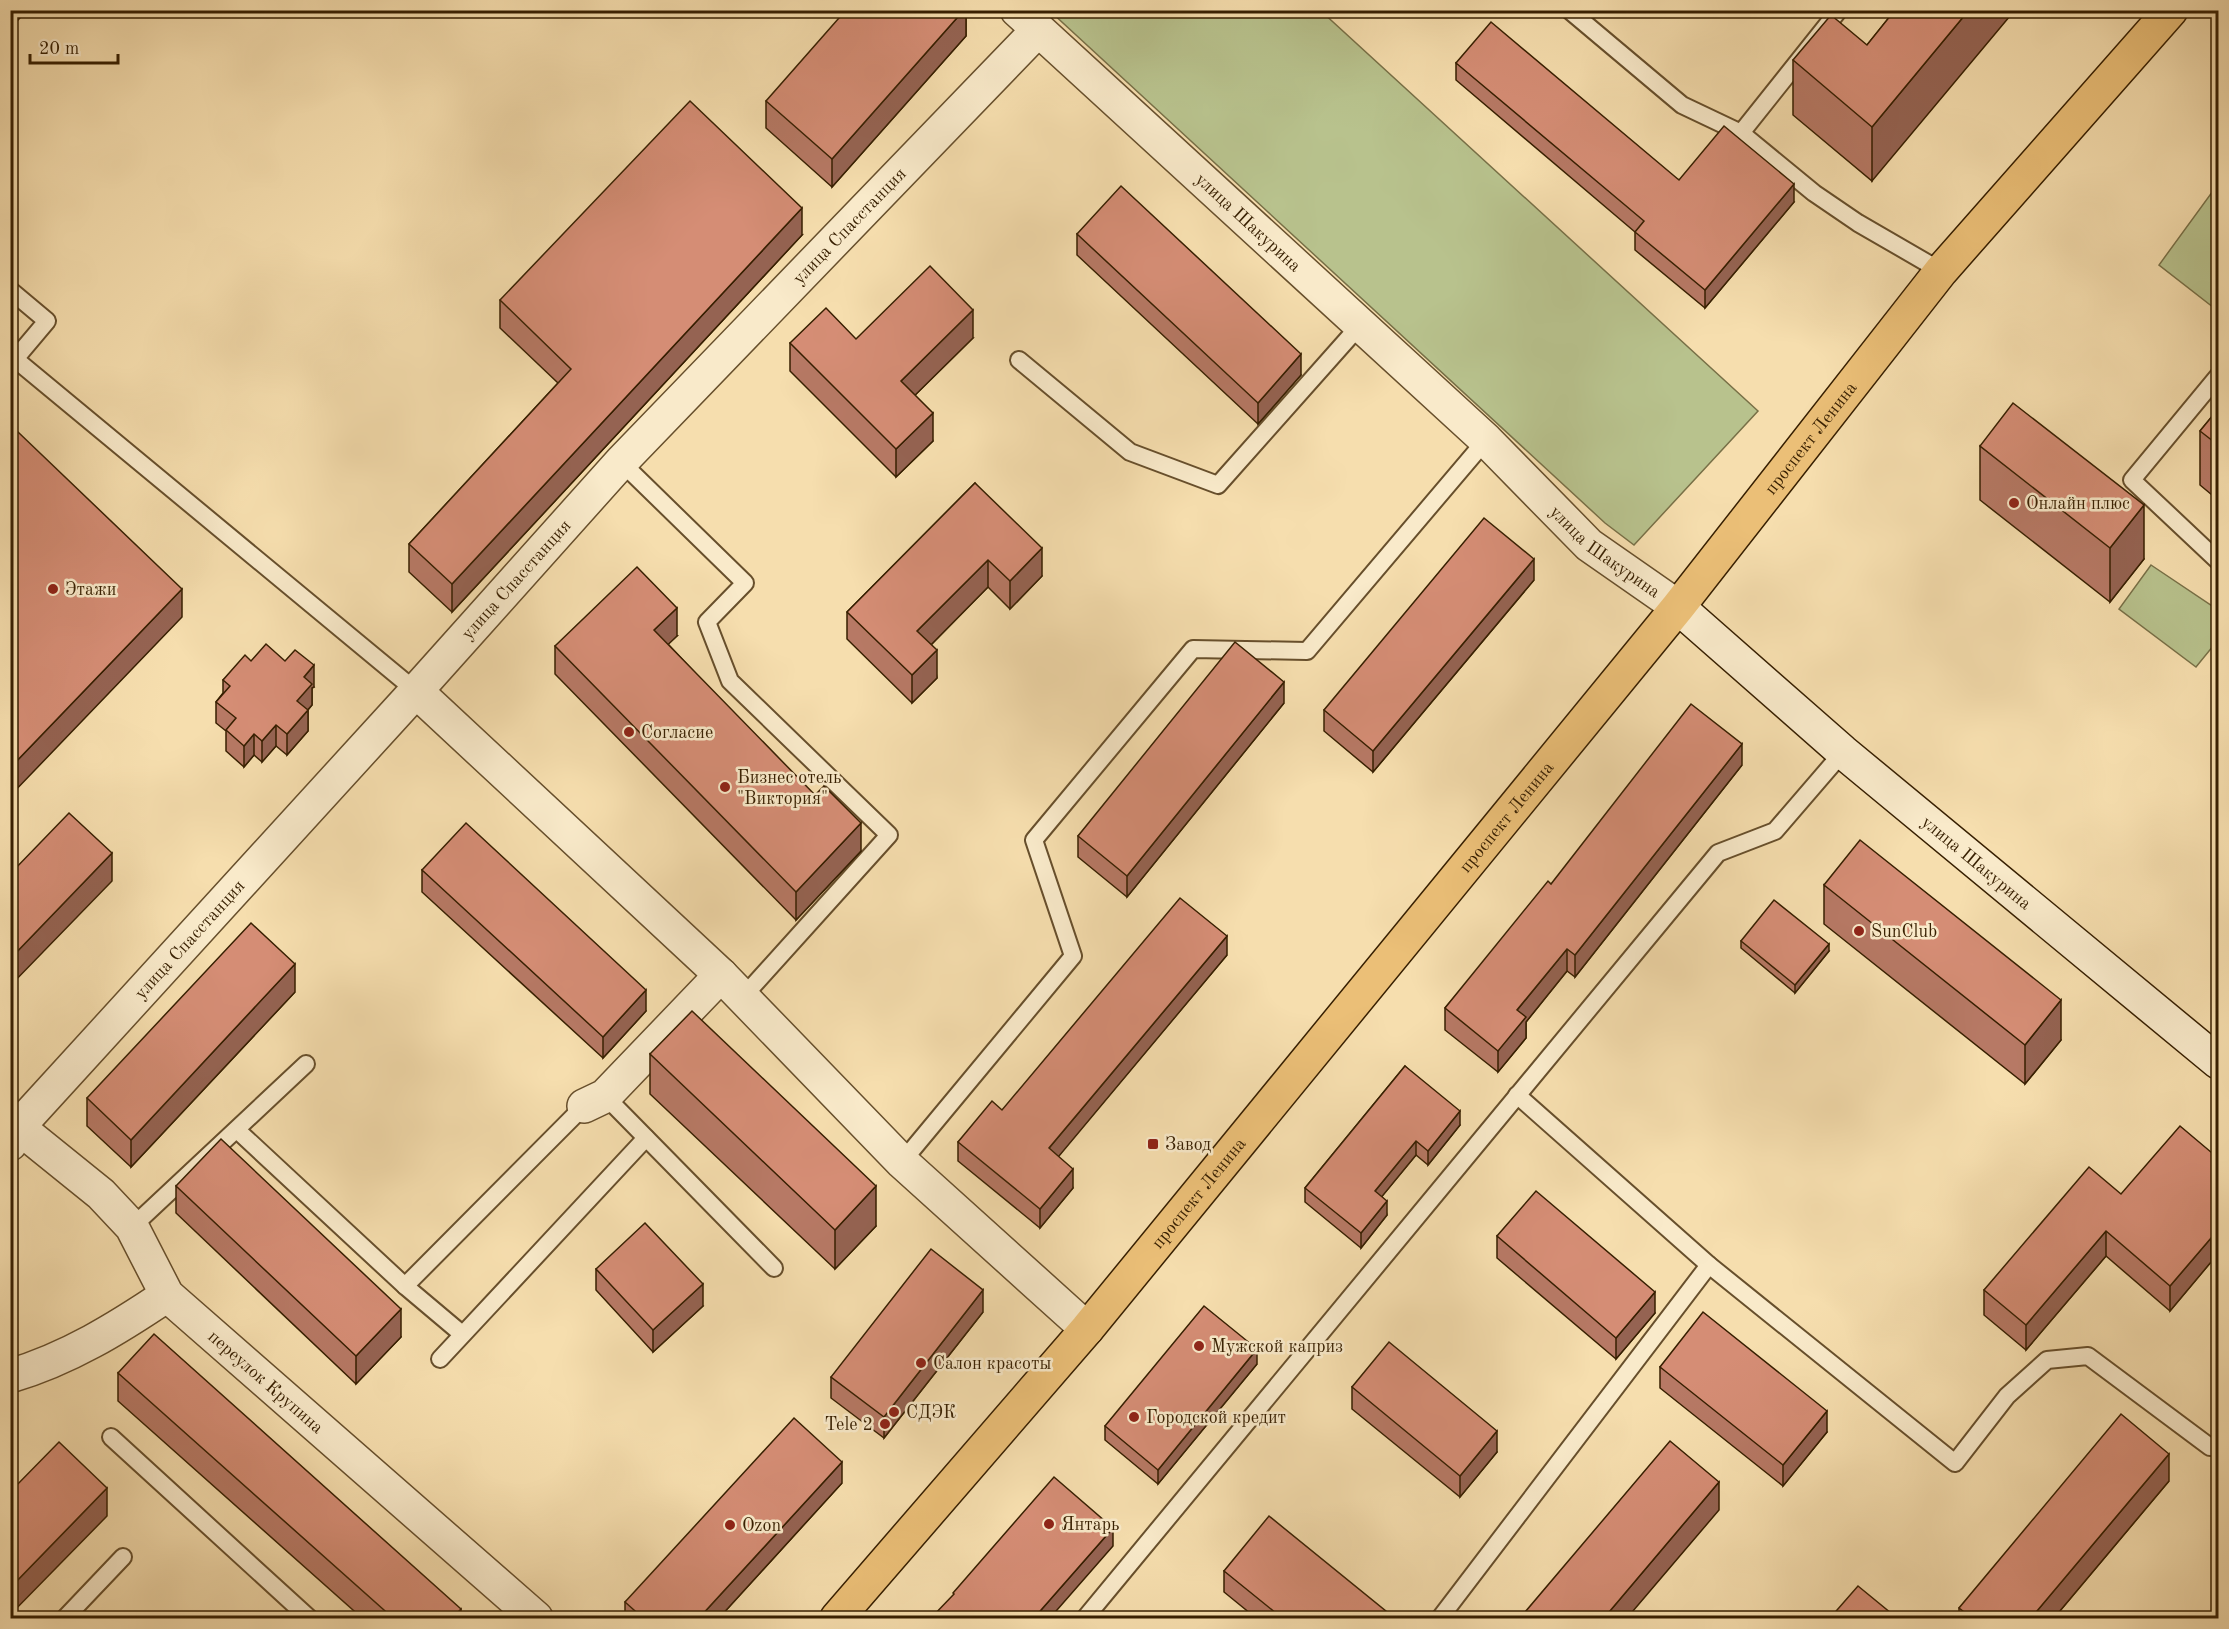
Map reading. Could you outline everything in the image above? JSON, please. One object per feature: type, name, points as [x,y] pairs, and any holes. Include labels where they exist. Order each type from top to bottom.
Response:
[{"type":"main road","name":"проспект Ленина","points":[[837,1618],[1087,1329],[1678,607],[1941,271],[2171,10]]},
{"type":"street","name":"улица Шакурина","points":[[1028,20],[1486,440],[1589,545],[1678,607],[1843,752],[2214,1051]]},
{"type":"street","name":"улица Спасстанция","points":[[14,1135],[621,462],[1028,20]]},
{"type":"street","points":[[416,691],[731,986],[902,1162],[1087,1329]]},
{"type":"street","points":[[594,1101],[731,986]]},
{"type":"street","name":"переулок Крупина","points":[[14,1135],[101,1194],[132,1227],[167,1295],[527,1616]]},
{"type":"street","points":[[10,1376],[39,1367],[118,1328],[167,1295]]},
{"type":"lane","points":[[1569,10],[1682,105],[1741,133],[1814,193],[1858,224],[1941,271]]},
{"type":"lane","points":[[1741,133],[1839,10]]},
{"type":"lane","points":[[10,290],[47,321],[13,361],[416,691]]},
{"type":"lane","points":[[1019,360],[1130,452],[1218,485],[1361,324]]},
{"type":"lane","points":[[2218,376],[2132,480],[2218,561]]},
{"type":"lane","points":[[902,1162],[1073,956],[1034,840],[1193,649],[1308,651],[1486,440]]},
{"type":"lane","points":[[621,462],[745,583],[706,622],[730,681],[889,835],[731,986]]},
{"type":"lane","points":[[1085,1618],[1718,853],[1775,831],[1843,752]]},
{"type":"lane","points":[[132,1227],[306,1064]]},
{"type":"lane","points":[[1517,1095],[1709,1265],[1955,1463],[2007,1396],[2047,1360],[2088,1356],[2210,1447],[2218,1447]]},
{"type":"lane","points":[[405,1286],[594,1101],[646,1138],[774,1268]]},
{"type":"lane","points":[[237,1130],[405,1286],[462,1334]]},
{"type":"lane","points":[[440,1359],[646,1138]]},
{"type":"lane","points":[[1440,1618],[1709,1265]]},
{"type":"lane","points":[[111,1437],[309,1618]]},
{"type":"lane","points":[[65,1618],[123,1557]]},
{"type":"green space","points":[[1050,11],[1321,11],[1758,411],[1634,545],[1605,523]]},
{"type":"green space","points":[[2218,184],[2218,311],[2159,265]]},
{"type":"green space","points":[[2151,565],[2218,610],[2218,640],[2196,667],[2119,609]]},
{"type":"building","points":[[846,10],[964,10],[832,159],[766,101]]},
{"type":"building","points":[[1895,10],[1969,10],[1872,127],[1793,60],[1831,15],[1867,45]]},
{"type":"building","points":[[1491,22],[1679,180],[1724,126],[1794,184],[1705,290],[1635,232],[1644,221],[1456,63]]},
{"type":"building","points":[[690,101],[802,208],[452,584],[409,544],[571,369],[500,300]]},
{"type":"building","points":[[1121,186],[1301,354],[1258,403],[1077,234]]},
{"type":"building","points":[[930,266],[973,310],[901,381],[933,413],[896,449],[790,343],[826,308],[856,339]]},
{"type":"building","points":[[2013,403],[2144,505],[2110,548],[1980,446]]},
{"type":"building","points":[[2218,409],[2218,445],[2200,431]]},
{"type":"building","points":[[18,432],[182,589],[10,768],[10,440]]},
{"type":"building","points":[[975,483],[1042,548],[1010,581],[988,560],[917,631],[937,650],[912,675],[847,612]]},
{"type":"building","points":[[1484,518],[1534,559],[1373,751],[1324,710]]},
{"type":"building","points":[[637,567],[677,608],[654,630],[815,795],[824,786],[861,823],[796,892],[555,646]]},
{"type":"building","points":[[1235,642],[1284,682],[1127,876],[1078,836]]},
{"type":"building","points":[[266,644],[285,661],[295,650],[314,665],[304,677],[312,684],[297,701],[308,710],[287,734],[276,725],[262,741],[254,734],[244,746],[226,730],[236,718],[216,702],[230,686],[223,680],[245,655],[251,661]]},
{"type":"building","points":[[1691,704],[1742,744],[1575,955],[1567,949],[1517,1010],[1526,1017],[1498,1051],[1445,1008],[1548,881],[1551,884]]},
{"type":"building","points":[[69,813],[112,853],[10,959],[10,874]]},
{"type":"building","points":[[466,823],[646,990],[603,1037],[422,870]]},
{"type":"building","points":[[1860,840],[2061,1000],[2025,1045],[1824,885]]},
{"type":"building","points":[[1180,898],[1227,936],[1049,1148],[1073,1169],[1040,1209],[958,1142],[992,1101],[1002,1110]]},
{"type":"building","points":[[1774,900],[1829,944],[1795,985],[1741,941]]},
{"type":"building","points":[[251,923],[295,964],[131,1140],[87,1098]]},
{"type":"building","points":[[692,1011],[876,1186],[835,1230],[650,1054]]},
{"type":"building","points":[[1405,1066],[1460,1111],[1428,1151],[1416,1141],[1375,1191],[1387,1201],[1361,1233],[1305,1188]]},
{"type":"building","points":[[2180,1126],[2218,1158],[2218,1244],[2211,1238],[2170,1286],[2106,1231],[2026,1325],[1984,1290],[2089,1167],[2121,1194]]},
{"type":"building","points":[[221,1139],[401,1309],[356,1356],[176,1186]]},
{"type":"building","points":[[1536,1191],[1655,1292],[1616,1338],[1497,1236]]},
{"type":"building","points":[[645,1223],[703,1284],[653,1330],[596,1269]]},
{"type":"building","points":[[931,1249],[983,1290],[884,1417],[831,1377]]},
{"type":"building","points":[[1204,1306],[1257,1349],[1158,1470],[1105,1426]]},
{"type":"building","points":[[1703,1312],[1827,1411],[1783,1465],[1660,1367]]},
{"type":"building","points":[[154,1334],[461,1609],[452,1618],[393,1618],[118,1373]]},
{"type":"building","points":[[1389,1342],[1497,1431],[1460,1476],[1352,1387]]},
{"type":"building","points":[[2121,1414],[2169,1454],[2031,1618],[1972,1618],[1959,1608]]},
{"type":"building","points":[[794,1418],[842,1462],[699,1618],[643,1618],[625,1602]]},
{"type":"building","points":[[1670,1441],[1719,1482],[1604,1618],[1520,1618]]},
{"type":"building","points":[[59,1442],[107,1488],[10,1588],[10,1492]]},
{"type":"building","points":[[1054,1477],[1113,1528],[1034,1618],[931,1618],[954,1594]]},
{"type":"building","points":[[1269,1516],[1392,1616],[1389,1618],[1282,1618],[1224,1571]]},
{"type":"building","points":[[1858,1586],[1897,1618],[1830,1618]]},
{"type":"place","name":"Онлайн плюс","points":[[2014,503]]},
{"type":"place","name":"Этажи","points":[[53,589]]},
{"type":"place","name":"Согласие","points":[[629,732]]},
{"type":"place","name":"Бизнес отель \"Виктория\"","points":[[725,787]]},
{"type":"place","name":"SunClub","points":[[1859,931]]},
{"type":"place","name":"Завод","points":[[1153,1144]]},
{"type":"place","name":"Мужской каприз","points":[[1199,1346]]},
{"type":"place","name":"Салон красоты","points":[[921,1363]]},
{"type":"place","name":"СДЭК","points":[[894,1412]]},
{"type":"place","name":"Городской кредит","points":[[1134,1417]]},
{"type":"place","name":"Tele 2","points":[[885,1424]]},
{"type":"place","name":"Янтарь","points":[[1049,1524]]},
{"type":"place","name":"Ozon","points":[[730,1525]]}]
